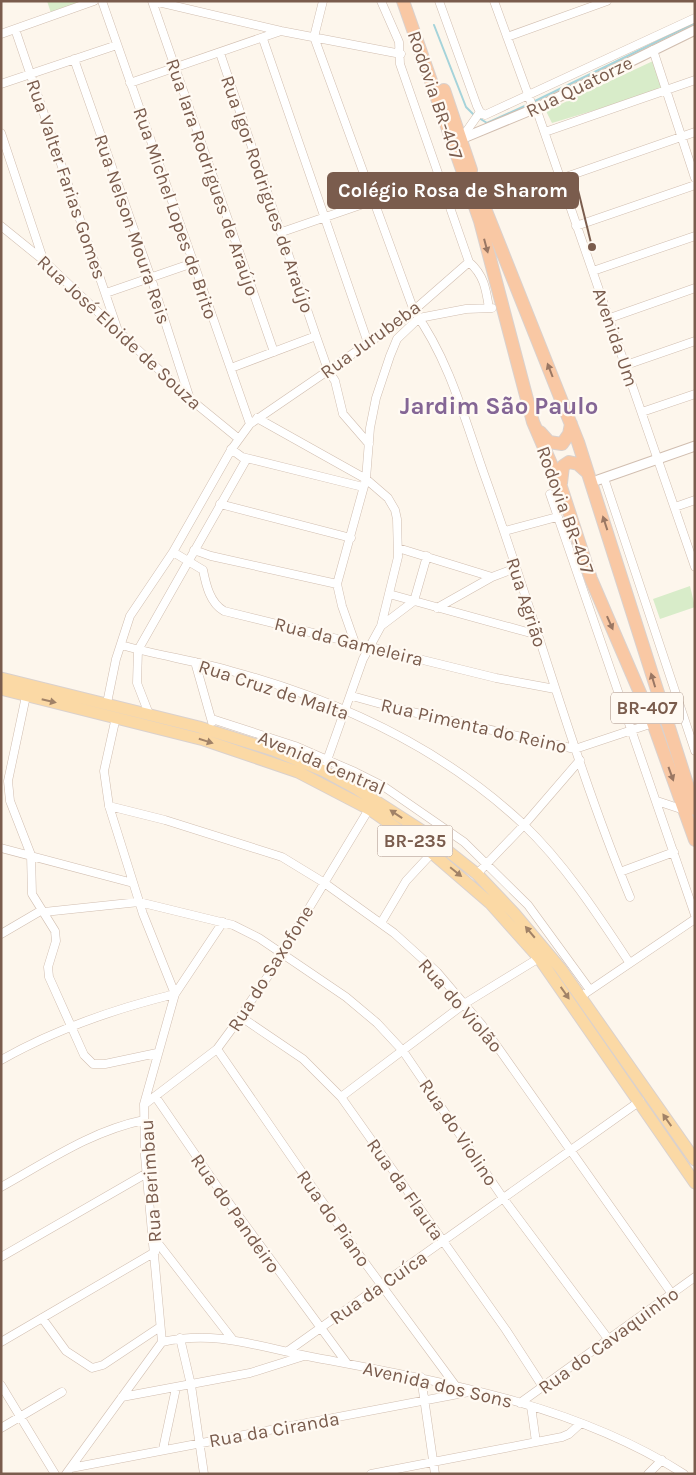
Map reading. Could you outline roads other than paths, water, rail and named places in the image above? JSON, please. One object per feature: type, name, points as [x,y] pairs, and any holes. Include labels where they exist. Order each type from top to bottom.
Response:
[{"type":"highway","name":"Rodovia BR-407","points":[[403,1],[480,220],[484,243],[504,307],[533,422],[555,491],[689,810]]},
{"type":"highway","name":"Rodovia BR-407","points":[[412,1],[494,234],[571,424],[596,477],[689,810],[695,840]]},
{"type":"highway","points":[[533,422],[545,439],[557,445],[565,442],[571,424]]},
{"type":"highway","points":[[555,491],[562,471],[569,462],[578,464],[596,477]]},
{"type":"main road","name":"BR-235","points":[[1,678],[107,703],[215,732],[300,767],[369,809],[432,853],[490,903],[539,958],[640,1101],[695,1183]]},
{"type":"main road","name":"BR-235","points":[[1,690],[116,717],[300,767],[325,766],[424,832],[477,874],[514,912],[561,969],[585,993],[695,1160]]},
{"type":"street","points":[[1,34],[94,1]]},
{"type":"street","name":"Rua Michel Lopes de Brito","points":[[102,1],[250,424]]},
{"type":"street","points":[[153,1],[173,4],[281,31],[401,54]]},
{"type":"street","name":"Rua Iara Rodrigues de Araújo","points":[[153,1],[174,68],[274,352]]},
{"type":"street","points":[[314,37],[323,1]]},
{"type":"street","points":[[381,1],[399,42],[400,64],[469,262],[477,269],[484,281],[489,308]]},
{"type":"street","points":[[439,1],[484,114]]},
{"type":"street","name":"Avenida Um","points":[[494,1],[529,96],[545,132],[576,226],[692,553],[695,567]]},
{"type":"street","points":[[507,37],[607,1]]},
{"type":"street","points":[[461,139],[473,119],[529,96],[695,18]]},
{"type":"street","name":"Rua Valter Farias Gomes","points":[[15,29],[106,293],[116,328]]},
{"type":"street","name":"Rua Quatorze","points":[[461,139],[534,108],[695,30]]},
{"type":"street","points":[[130,83],[263,39],[281,31]]},
{"type":"street","name":"Rua Agrião","points":[[314,37],[372,201],[417,315],[435,344],[452,384],[505,531],[575,749],[630,897]]},
{"type":"street","points":[[263,39],[368,343]]},
{"type":"street","points":[[1,84],[117,45]]},
{"type":"street","points":[[653,50],[695,178]]},
{"type":"street","name":"Rua Igor Rodrigues de Araújo","points":[[220,53],[316,336],[328,370],[335,381],[343,414],[369,444]]},
{"type":"street","name":"Rua Nelson Moura Reis","points":[[74,59],[151,278],[190,399]]},
{"type":"street","points":[[545,132],[695,80]]},
{"type":"street","points":[[560,179],[695,132]]},
{"type":"street","points":[[1,133],[43,260]]},
{"type":"street","points":[[576,226],[695,185]]},
{"type":"street","points":[[282,232],[372,201]]},
{"type":"street","name":"Rua José Eloide de Souza","points":[[1,226],[43,260],[190,399],[239,439]]},
{"type":"street","points":[[592,271],[695,236]]},
{"type":"street","name":"Rua Jurubeba","points":[[173,552],[231,450],[250,424],[368,343],[417,315],[469,262]]},
{"type":"street","points":[[106,293],[193,263]]},
{"type":"street","points":[[610,318],[695,288]]},
{"type":"street","points":[[355,643],[342,606],[337,584],[364,483],[376,398],[397,338],[417,315],[504,307]]},
{"type":"street","points":[[230,368],[316,336]]},
{"type":"street","points":[[626,365],[695,341]]},
{"type":"street","points":[[642,412],[695,394]]},
{"type":"street","points":[[257,418],[364,483],[381,491],[395,510],[398,548],[381,626],[369,646],[325,766]]},
{"type":"street","points":[[695,446],[596,477],[695,751]]},
{"type":"street","points":[[231,450],[243,458],[364,483]]},
{"type":"street","points":[[149,714],[137,683],[138,650],[220,504],[243,458]]},
{"type":"street","points":[[555,491],[557,517],[633,730],[695,915]]},
{"type":"street","points":[[675,507],[695,500]]},
{"type":"street","points":[[220,504],[350,538]]},
{"type":"street","points":[[505,531],[557,517]]},
{"type":"street","points":[[398,548],[492,577]]},
{"type":"street","points":[[194,550],[211,556],[337,584]]},
{"type":"street","points":[[107,703],[130,616],[173,552]]},
{"type":"street","name":"Rua da Gameleira","points":[[173,552],[202,570],[211,596],[217,607],[224,611],[496,678],[555,689]]},
{"type":"street","points":[[381,626],[414,601],[427,556]]},
{"type":"street","points":[[437,608],[492,577],[516,568]]},
{"type":"street","points":[[389,594],[538,635]]},
{"type":"street","name":"Rua Cruz de Malta","points":[[121,645],[195,662],[279,686],[346,711],[439,759],[463,775],[524,825],[585,895],[629,962]]},
{"type":"street","points":[[195,662],[215,732]]},
{"type":"street","points":[[26,696],[8,781],[10,801],[31,855],[32,894],[49,920],[56,937],[48,967],[49,977],[84,1055],[93,1064],[106,1064],[157,1053]]},
{"type":"street","name":"Rua Pimenta do Reino","points":[[352,696],[399,709],[575,749],[653,723]]},
{"type":"street","points":[[1,1060],[71,1026],[113,1010],[175,994],[132,883],[109,806],[104,771],[116,717]]},
{"type":"street","name":"Avenida Central","points":[[212,719],[295,746],[325,766],[382,786],[464,842],[528,905],[585,993]]},
{"type":"street","points":[[477,874],[524,825],[580,760]]},
{"type":"street","points":[[657,801],[689,810]]},
{"type":"street","name":"Rua do Violão","points":[[109,806],[164,820],[269,852],[323,882],[381,923],[437,972],[464,1004],[513,1067],[569,1151],[672,1294]]},
{"type":"street","name":"Rua do Saxofone","points":[[144,1104],[217,1049],[242,1017],[369,809]]},
{"type":"street","points":[[1,848],[132,883]]},
{"type":"street","points":[[620,872],[674,852]]},
{"type":"street","points":[[381,923],[406,881],[432,853]]},
{"type":"street","name":"Rua do Violino","points":[[43,911],[139,902],[223,922],[245,930],[346,997],[377,1023],[402,1051],[503,1198],[609,1340]]},
{"type":"street","points":[[1,934],[43,911]]},
{"type":"street","points":[[585,993],[695,919]]},
{"type":"street","name":"Rua Berimbau","points":[[162,1342],[147,1173],[144,1104],[175,994],[223,922]]},
{"type":"street","points":[[341,1097],[464,1004],[539,958]]},
{"type":"street","name":"Rua da Flauta","points":[[242,1017],[303,1059],[341,1097],[528,1362],[543,1387]]},
{"type":"street","name":"Rua do Piano","points":[[217,1049],[381,1284],[455,1385]]},
{"type":"street","name":"Rua do Pandeiro","points":[[155,1096],[226,1199],[346,1362]]},
{"type":"street","name":"Rua da Cuíca","points":[[288,1351],[640,1101]]},
{"type":"street","points":[[1,1187],[80,1141],[122,1125],[144,1120]]},
{"type":"street","points":[[1,1257],[147,1173]]},
{"type":"street","points":[[154,1238],[232,1340]]},
{"type":"street","points":[[1,1342],[155,1252]]},
{"type":"street","name":"Rua do Cavaquinho","points":[[520,1402],[695,1277]]},
{"type":"street","points":[[42,1318],[66,1352],[92,1368],[102,1365],[160,1327]]},
{"type":"street","name":"Avenida dos Sons","points":[[162,1342],[201,1336],[232,1340],[421,1377],[477,1390],[520,1402],[618,1437],[684,1474]]},
{"type":"street","points":[[180,1338],[191,1385],[204,1474]]},
{"type":"street","points":[[68,1471],[162,1342]]},
{"type":"street","points":[[122,1397],[176,1388],[250,1372],[306,1356]]},
{"type":"street","points":[[421,1377],[435,1474]]},
{"type":"street","points":[[1,1385],[55,1474]]},
{"type":"street","points":[[163,1450],[176,1388]]},
{"type":"street","name":"Rua da Ciranda","points":[[68,1471],[198,1442],[477,1390]]},
{"type":"street","points":[[1,1428],[62,1392]]},
{"type":"street","points":[[531,1406],[536,1442]]},
{"type":"street","points":[[371,1474],[536,1442],[569,1434],[580,1424]]},
{"type":"street","points":[[648,1474],[662,1460]]},
{"type":"waterway","points":[[533,102],[695,23]]},
{"type":"waterway","points":[[434,25],[466,107],[475,116]]},
{"type":"waterway","points":[[479,118],[487,123],[529,104]]},
{"type":"place","name":"Colégio Rosa de Sharom","points":[[592,247]]},
{"type":"district","name":"Jardim São Paulo","points":[[499,406]]}]
